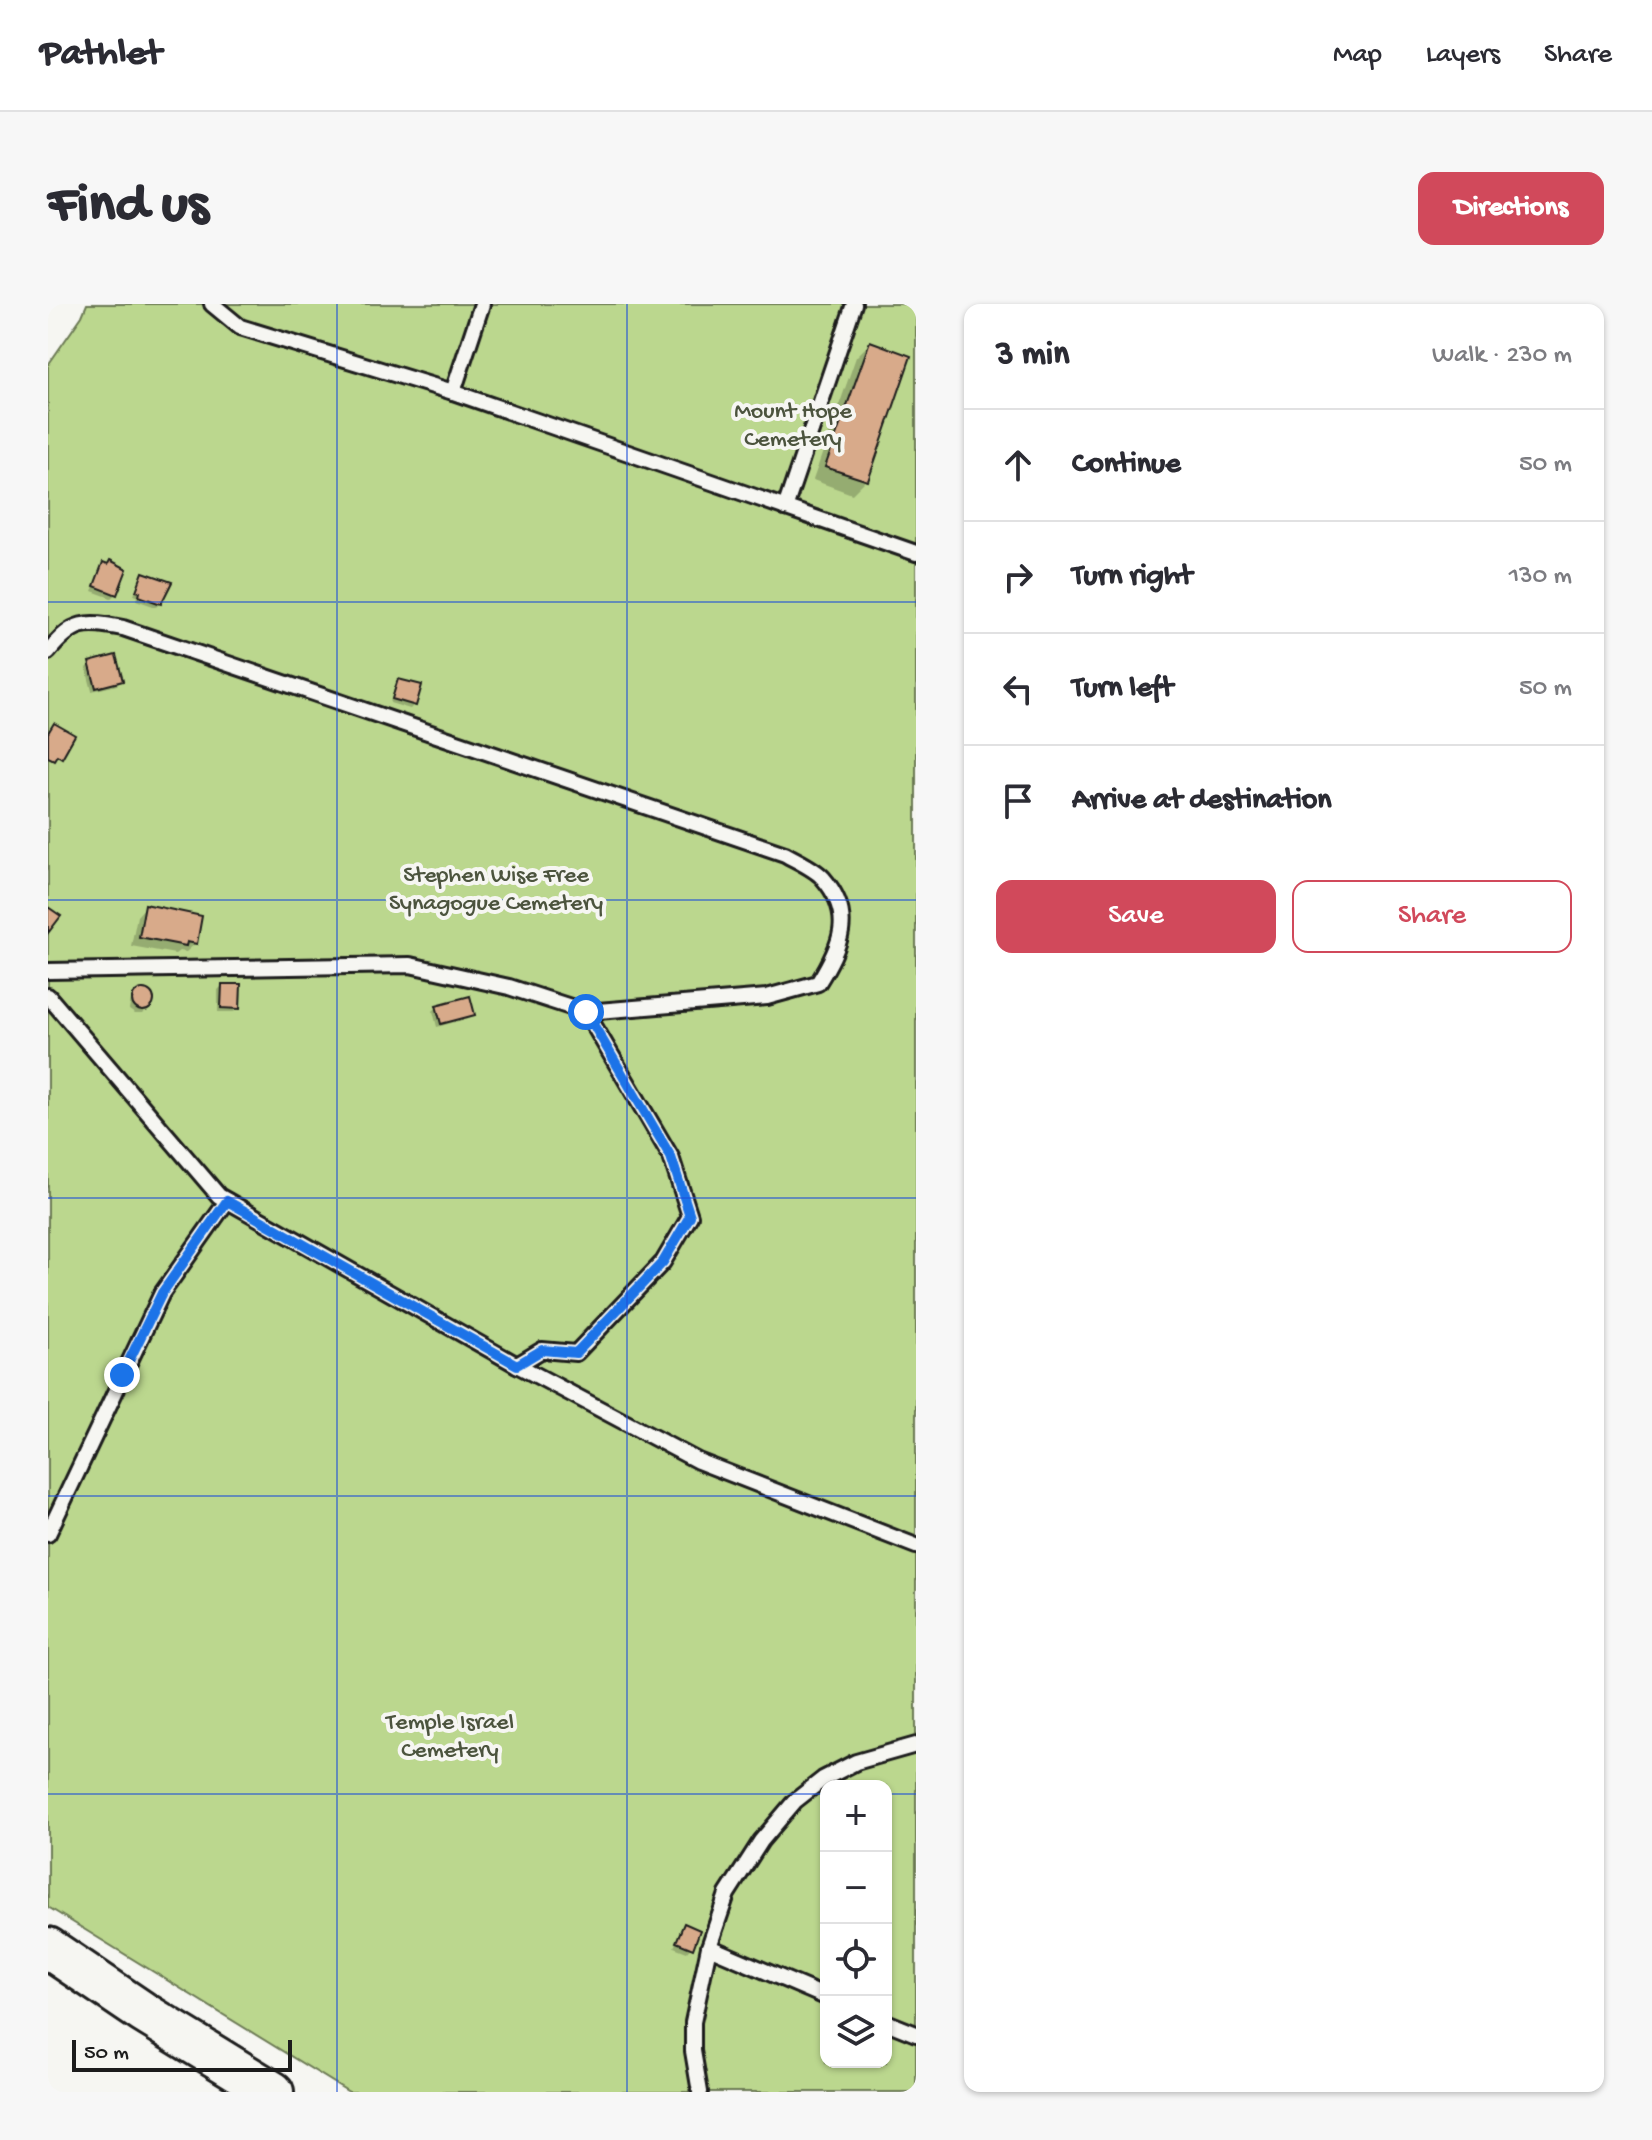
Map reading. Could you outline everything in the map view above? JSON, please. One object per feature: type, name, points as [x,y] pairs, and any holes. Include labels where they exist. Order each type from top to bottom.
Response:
[{"type":"main road","points":[[48,1948],[144,2013],[273,2092]]},
{"type":"lane","points":[[212,304],[240,327],[453,392],[916,553]]},
{"type":"lane","points":[[453,392],[482,304]]},
{"type":"lane","points":[[785,508],[854,304]]},
{"type":"lane","points":[[48,652],[62,634],[89,622],[137,632],[785,854],[822,876],[841,905],[843,929],[833,959],[818,983],[767,997],[586,1012],[509,987],[410,965],[48,971]]},
{"type":"lane","points":[[48,996],[219,1196],[517,1365],[698,1461],[916,1546]]},
{"type":"lane","points":[[517,1365],[542,1350],[576,1353],[663,1262],[690,1216],[671,1157],[586,1012]]},
{"type":"lane","points":[[48,1534],[162,1293],[227,1201]]},
{"type":"lane","points":[[700,2092],[693,2051],[693,2022],[709,1947],[727,1894],[761,1841],[795,1801],[823,1779],[856,1762],[916,1745]]},
{"type":"lane","points":[[709,1947],[824,1996]]},
{"type":"lane","points":[[892,2024],[916,2034]]},
{"type":"green space","points":[[87,304],[916,304],[916,2092],[349,2092],[48,1907],[48,365]]},
{"type":"building","points":[[870,341],[911,356],[868,481],[825,467]]},
{"type":"building","points":[[110,560],[127,569],[117,595],[94,586],[103,562],[108,564]]},
{"type":"building","points":[[143,572],[172,582],[161,604],[139,596],[140,592],[136,591]]},
{"type":"building","points":[[116,655],[123,681],[96,688],[89,662]]},
{"type":"building","points":[[398,679],[422,685],[416,706],[392,699]]},
{"type":"building","points":[[54,723],[75,735],[62,758],[57,755],[54,760],[48,757],[48,733]]},
{"type":"building","points":[[145,904],[202,916],[197,944],[187,942],[186,946],[139,937]]},
{"type":"building","points":[[48,907],[61,916],[48,933]]},
{"type":"building","points":[[222,984],[241,984],[240,1009],[221,1008]]},
{"type":"building","points":[[143,989],[151,992],[154,1000],[151,1008],[143,1011],[135,1008],[132,1000],[135,992]]},
{"type":"building","points":[[470,996],[475,1015],[441,1024],[436,1005]]},
{"type":"building","points":[[684,1923],[700,1930],[693,1949],[676,1942]]},
{"type":"route","points":[[122,1375],[162,1293],[227,1201],[517,1365],[542,1350],[576,1353],[663,1262],[690,1216],[671,1157],[586,1012]]},
{"type":"park label","name":"Mount Hope Cemetery","points":[[793,426]]},
{"type":"park label","name":"Stephen Wise Free Synagogue Cemetery","points":[[496,890]]},
{"type":"park label","name":"Temple Israel Cemetery","points":[[450,1737]]}]
